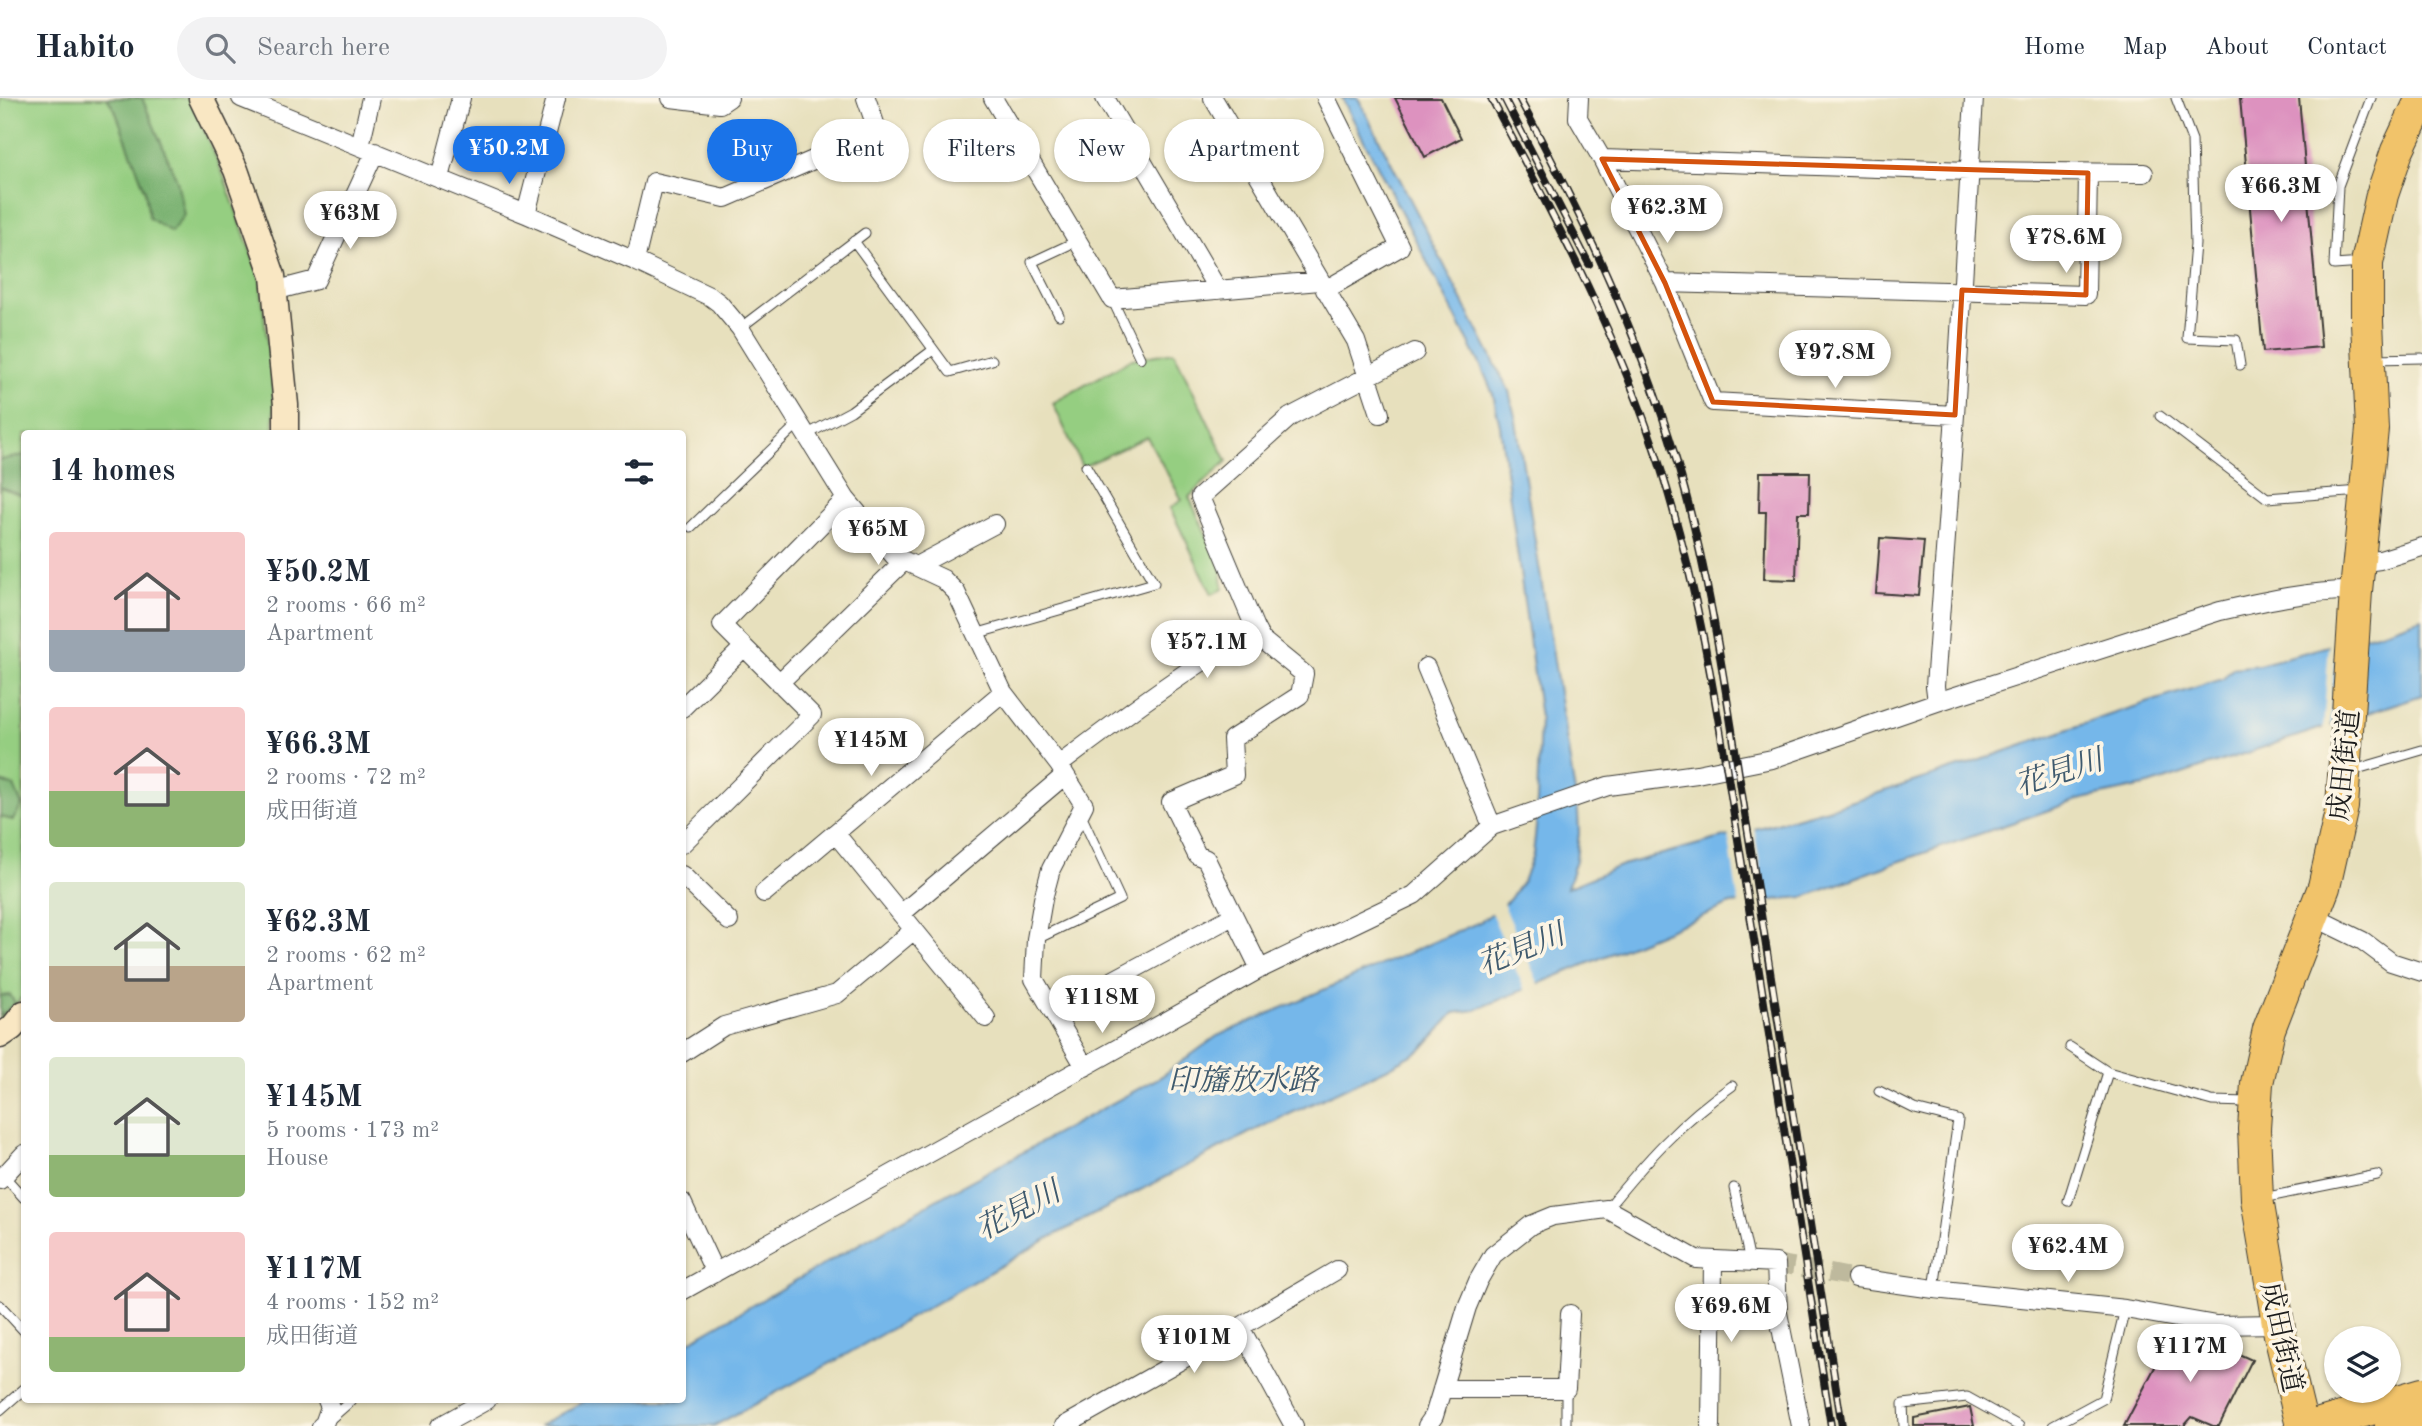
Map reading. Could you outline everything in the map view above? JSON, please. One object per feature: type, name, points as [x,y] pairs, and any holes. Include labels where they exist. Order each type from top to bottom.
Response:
[{"type":"highway","name":"成田街道","points":[[2302,1426],[2278,1324],[2258,1199],[2255,1173],[2257,1083],[2269,1029],[2324,887],[2337,831],[2372,429],[2367,263],[2382,195],[2397,152],[2422,98]]},
{"type":"highway","points":[[2313,1426],[2422,1394]]},
{"type":"street","points":[[201,98],[236,170],[273,276],[286,405],[286,430]]},
{"type":"street","points":[[242,98],[526,214],[635,261],[719,303],[740,328],[846,499],[894,556],[943,579],[956,592],[1003,692],[1062,770],[1084,806],[1051,869],[1036,939],[1034,978],[1085,1067]]},
{"type":"street","points":[[274,291],[316,280],[368,149],[371,98]]},
{"type":"street","points":[[440,178],[461,98]]},
{"type":"street","points":[[526,214],[556,98]]},
{"type":"street","points":[[671,98],[720,104],[729,98]]},
{"type":"street","points":[[635,261],[654,182],[725,198],[878,132],[866,98]]},
{"type":"street","points":[[993,98],[1112,299],[1322,285],[1401,247],[1326,98]]},
{"type":"street","points":[[1105,98],[1218,290]]},
{"type":"street","points":[[1213,98],[1356,341],[1380,414]]},
{"type":"street","points":[[1579,98],[1578,118],[1602,159],[1665,283],[1713,402],[1955,415]]},
{"type":"street","points":[[1937,702],[1935,686],[1974,98]]},
{"type":"street","points":[[1602,159],[1969,171],[2144,173]]},
{"type":"street","points":[[1665,283],[2086,295],[2088,173]]},
{"type":"street","points":[[1260,969],[1206,859],[1197,855],[1171,802],[1234,775],[1233,739],[1300,695],[1304,674],[1261,639],[1200,497],[1290,417],[1415,352]]},
{"type":"street","points":[[686,840],[811,715],[722,625],[846,499]]},
{"type":"street","points":[[779,682],[910,563],[995,524]]},
{"type":"street","points":[[686,1289],[1260,969],[1414,895],[1492,826],[1608,786],[1697,774],[1772,759],[1937,702],[2220,611],[2267,600],[2357,587],[2380,560],[2422,547]]},
{"type":"street","points":[[901,914],[1132,709],[1208,656],[1255,628]]},
{"type":"street","points":[[686,704],[743,648]]},
{"type":"street","points":[[1426,667],[1492,826]]},
{"type":"street","points":[[764,892],[1003,692]]},
{"type":"street","points":[[835,833],[986,1018]]},
{"type":"street","points":[[686,879],[729,921]]},
{"type":"street","points":[[1054,1012],[1233,916]]},
{"type":"street","points":[[2312,916],[2363,941],[2391,962],[2422,972]]},
{"type":"street","points":[[686,1050],[724,1026],[837,994],[914,930]]},
{"type":"street","points":[[0,1037],[21,1017]]},
{"type":"street","points":[[2,1178],[21,1157]]},
{"type":"street","points":[[1427,1426],[1434,1416],[1467,1307],[1478,1280],[1493,1255],[1531,1225],[1553,1216],[1607,1209],[1696,1259],[1776,1263],[1778,1312],[1801,1426]]},
{"type":"street","points":[[686,1211],[715,1273]]},
{"type":"street","points":[[1711,1426],[1713,1261]]},
{"type":"street","points":[[1064,1426],[1337,1270]]},
{"type":"street","points":[[1856,1278],[2125,1309],[2216,1325],[2278,1324]]},
{"type":"street","points":[[1442,1389],[1566,1389],[1570,1314]]},
{"type":"street","points":[[1240,1327],[1291,1425]]},
{"type":"street","points":[[323,1425],[330,1406],[328,1403]]},
{"type":"street","points":[[440,1426],[481,1403]]},
{"type":"lane","points":[[2175,98],[2192,140],[2195,244],[2187,338],[2236,340],[2240,365]]},
{"type":"lane","points":[[2367,263],[2334,265],[2338,186],[2371,98]]},
{"type":"lane","points":[[740,328],[865,233]]},
{"type":"lane","points":[[854,241],[950,372],[992,360]]},
{"type":"lane","points":[[1059,315],[1032,262],[1077,241]]},
{"type":"lane","points":[[1112,299],[1140,358]]},
{"type":"lane","points":[[691,527],[802,429],[851,411],[933,350]]},
{"type":"lane","points":[[2369,359],[2422,358]]},
{"type":"lane","points":[[2160,416],[2267,498],[2366,491]]},
{"type":"lane","points":[[975,634],[1154,583],[1086,467]]},
{"type":"lane","points":[[2345,760],[2422,750]]},
{"type":"lane","points":[[1036,939],[1120,899],[1080,814]]},
{"type":"lane","points":[[2070,1047],[2108,1072],[2212,1101],[2256,1102]]},
{"type":"lane","points":[[2068,1201],[2108,1072]]},
{"type":"lane","points":[[1607,1209],[1642,1166],[1698,1110],[1732,1086]]},
{"type":"lane","points":[[1880,1091],[1915,1109],[1958,1119],[1934,1289]]},
{"type":"lane","points":[[2258,1199],[2377,1175]]},
{"type":"lane","points":[[2,1178],[21,1195]]},
{"type":"lane","points":[[1734,1188],[1750,1262]]},
{"type":"lane","points":[[0,1305],[21,1328]]},
{"type":"lane","points":[[2053,1426],[2103,1399],[2125,1309]]},
{"type":"lane","points":[[1566,1389],[1566,1426]]},
{"type":"lane","points":[[0,1410],[21,1392]]},
{"type":"lane","points":[[1904,1426],[1903,1404],[1967,1397],[2019,1426]]},
{"type":"lane","points":[[323,1425],[349,1403]]},
{"type":"highlighted area","points":[[1602,159],[2088,173],[2086,295],[1962,290],[1955,415],[1713,402],[1665,283]]},
{"type":"green space","points":[[0,98],[190,98],[223,174],[260,278],[274,403],[274,430],[21,430],[21,998],[0,1022]]},
{"type":"green space","points":[[107,98],[142,98],[177,180],[184,215],[171,232],[149,218],[145,190],[115,110]]},
{"type":"green space","points":[[1174,352],[1227,461],[1189,497],[1221,566],[1223,589],[1212,594],[1170,508],[1182,500],[1147,437],[1082,467],[1053,403],[1132,359]]},
{"type":"green space","points":[[21,456],[21,495],[0,487],[0,460]]},
{"type":"green space","points":[[0,782],[14,786],[21,807],[13,820],[0,817]]},
{"type":"green space","points":[[10,995],[15,1003],[0,1016],[0,996]]},
{"type":"water","name":"印旛放水路","points":[[1342,98],[1358,98],[1509,391],[1578,812],[1576,860],[1567,888],[1622,865],[1828,809],[1966,765],[2223,679],[2233,668],[2259,665],[2422,618],[2422,695],[2149,785],[2078,800],[1804,897],[1731,904],[1475,1010],[1454,1013],[1421,1050],[1251,1132],[1049,1238],[835,1361],[714,1426],[539,1426],[581,1403],[686,1403],[686,1343],[936,1200],[1162,1076],[1217,1036],[1482,921],[1509,900],[1524,879],[1533,854],[1540,718],[1500,426],[1493,394]]},
{"type":"pier","points":[[2336,640],[2330,728],[2323,730],[2329,642]]},
{"type":"pier","points":[[1754,826],[1766,905],[1739,907],[1728,833]]},
{"type":"pier","points":[[1502,901],[1540,987],[1526,993],[1490,910]]},
{"type":"building","points":[[1395,98],[1441,98],[1461,138],[1425,157]]},
{"type":"building","points":[[2240,98],[2299,98],[2321,347],[2263,352]]},
{"type":"building","points":[[1760,472],[1810,472],[1809,513],[1798,513],[1796,580],[1764,579],[1766,512],[1759,512]]},
{"type":"building","points":[[1880,538],[1924,541],[1919,596],[1876,593]]},
{"type":"building","points":[[2175,1329],[2190,1332],[2252,1360],[2219,1426],[2192,1417],[2184,1426],[2124,1426]]},
{"type":"building","points":[[1970,1407],[1974,1426],[1914,1426],[1914,1418]]},
{"type":"tunnel","points":[[1776,1263],[1856,1278]]},
{"type":"railway","points":[[1491,98],[1583,277],[1624,369],[1659,463],[1687,562],[1726,763],[1831,1426]]},
{"type":"railway","points":[[1504,98],[1589,264]]},
{"type":"railway","points":[[1519,98],[1586,230],[1626,320],[1661,412],[1689,505],[1726,691],[1842,1426]]},
{"type":"water label","name":"花見川","points":[[2059,772]]},
{"type":"water label","name":"花見川","points":[[1521,949]]},
{"type":"water label","name":"花見川","points":[[1018,1210]]}]
